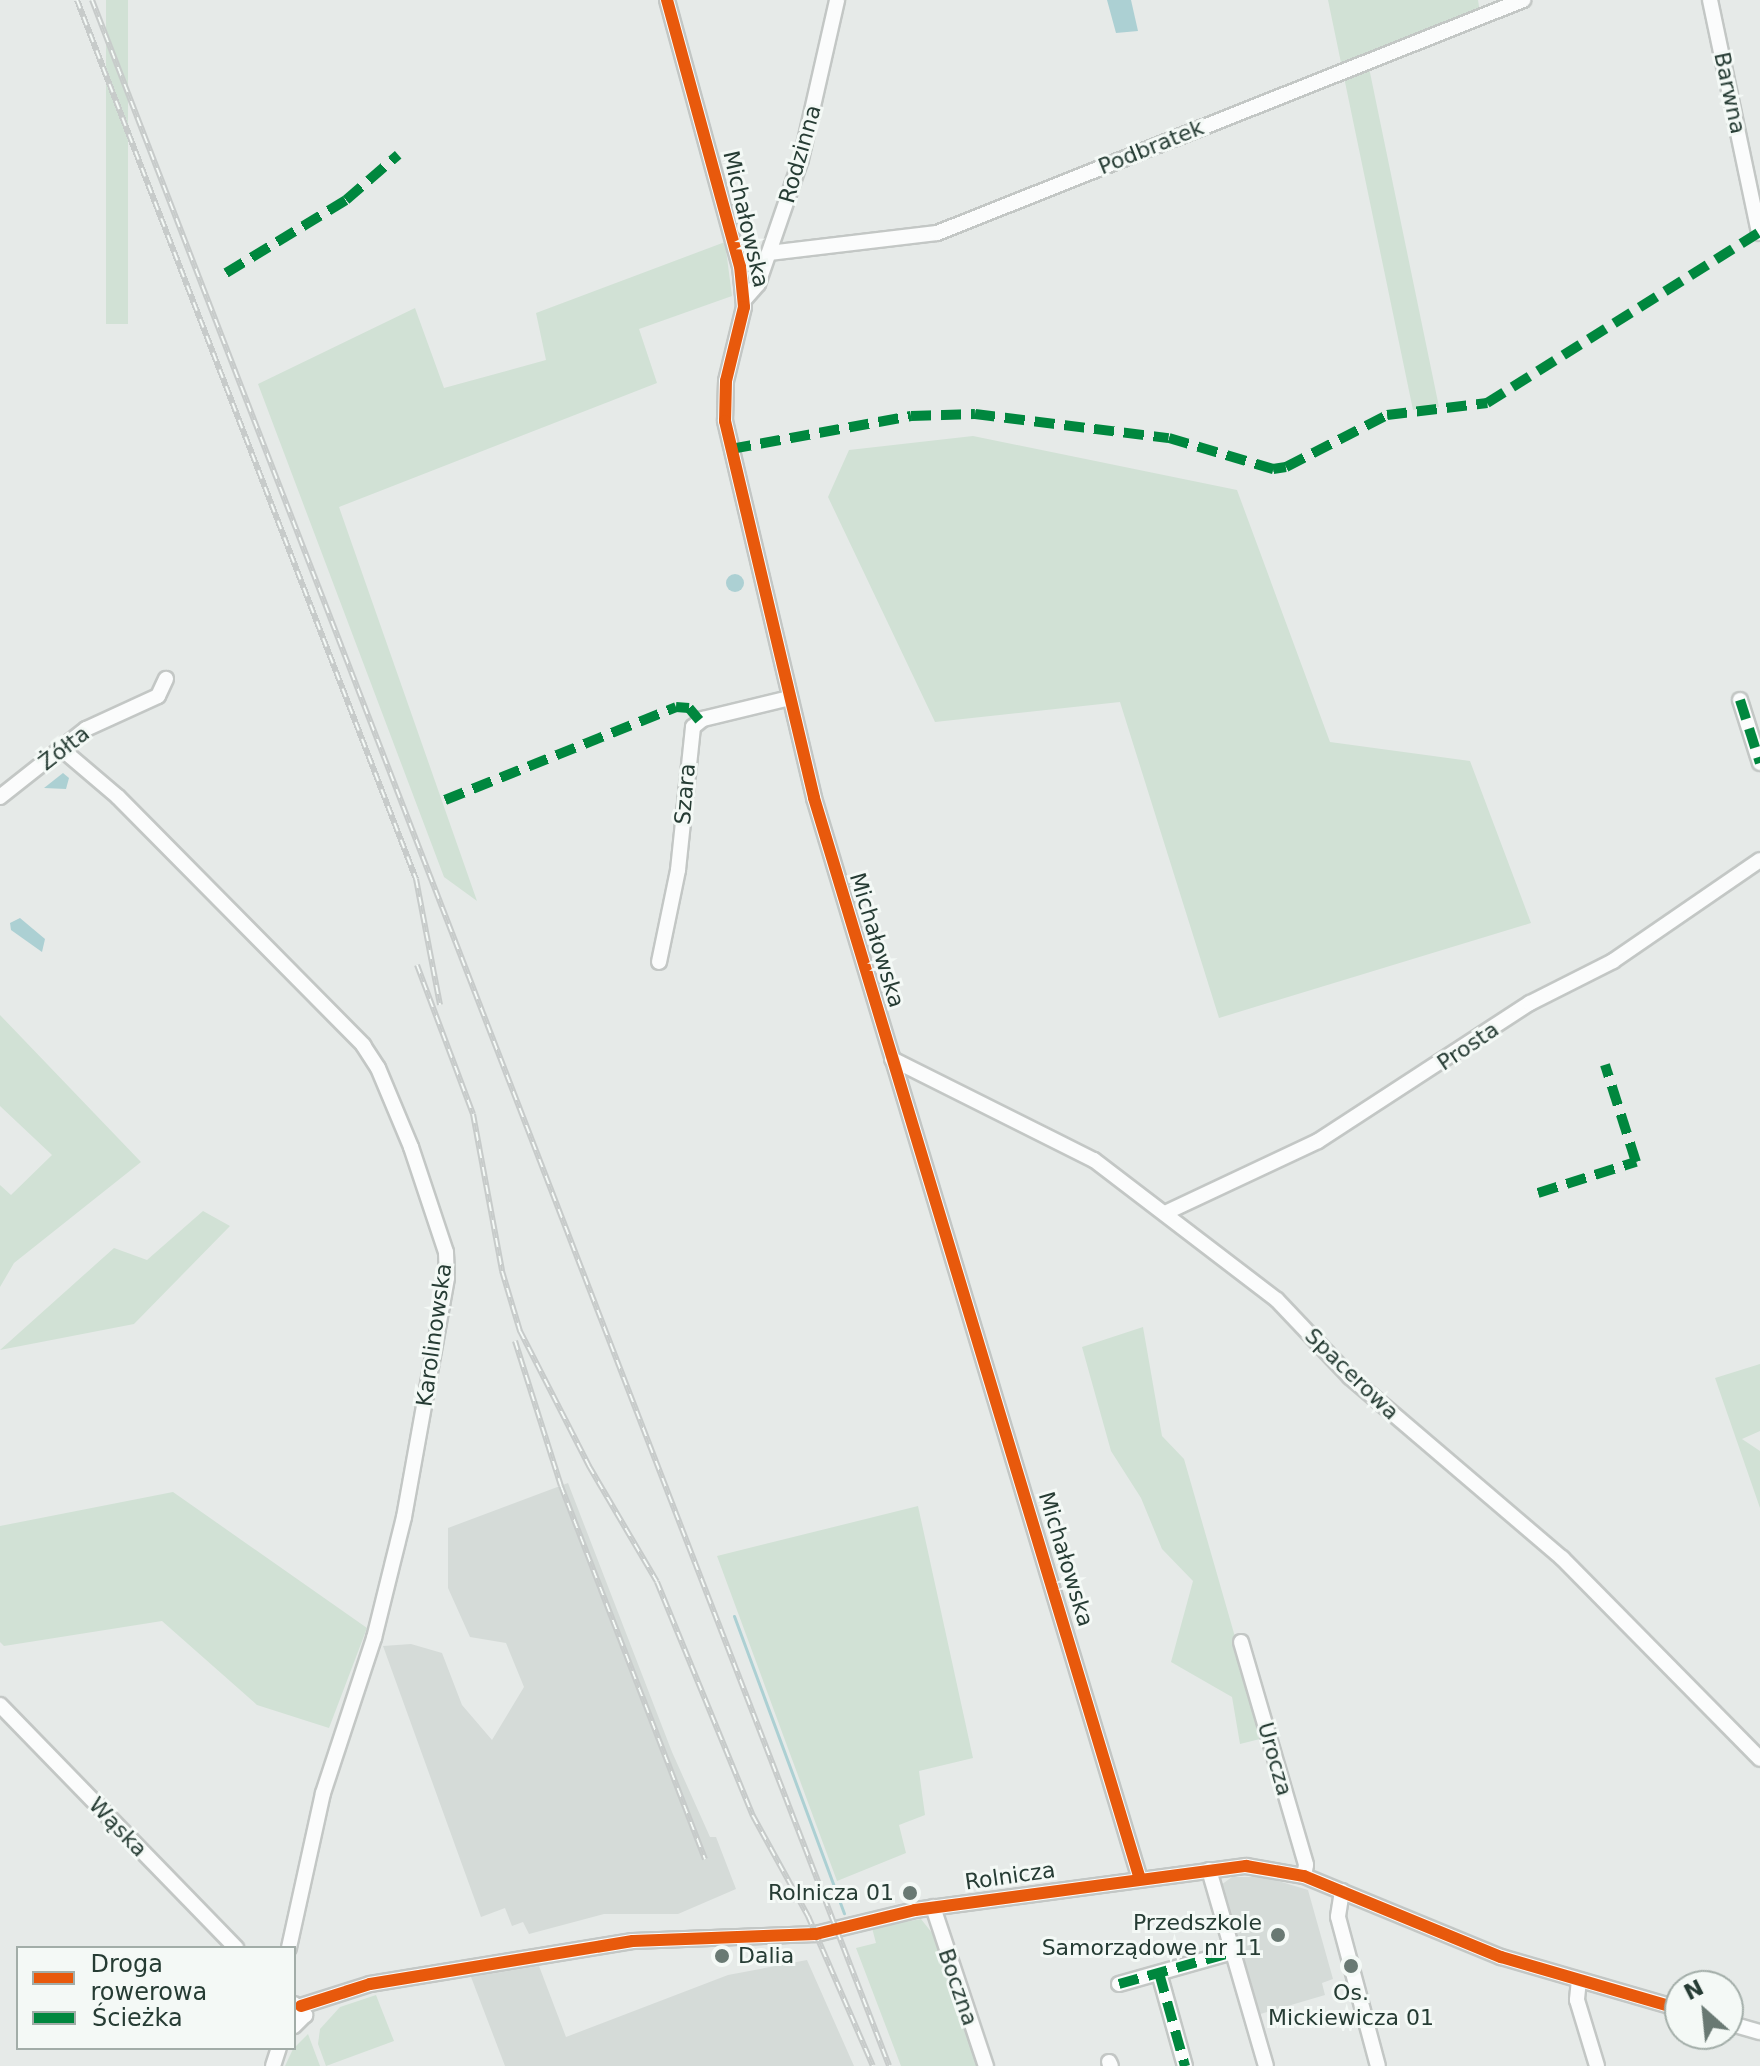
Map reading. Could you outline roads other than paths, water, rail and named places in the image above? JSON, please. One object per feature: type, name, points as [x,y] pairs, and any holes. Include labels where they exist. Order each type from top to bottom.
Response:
[{"type":"street","name":"Michałowska","points":[[667,0],[732,232],[745,299],[726,381],[725,421],[790,698],[892,1059],[1140,1879]]},
{"type":"street","name":"Rodzinna","points":[[745,299],[758,284],[801,159],[837,0]]},
{"type":"street","name":"Podbratek","points":[[769,253],[937,233],[1523,0]]},
{"type":"street","name":"Barwna","points":[[1710,0],[1759,233]]},
{"type":"street","name":"Żółta","points":[[0,797],[64,751],[86,729],[158,696],[166,679]]},
{"type":"street","name":"Szara","points":[[659,962],[678,870],[693,727],[699,720],[790,698]]},
{"type":"street","points":[[1740,700],[1760,763]]},
{"type":"street","name":"Karolinowska","points":[[64,751],[118,797],[363,1045],[378,1068],[411,1147],[446,1252],[447,1278],[404,1517],[374,1638],[323,1793],[289,1946]]},
{"type":"street","name":"Prosta","points":[[1165,1213],[1318,1141],[1530,1003],[1613,961],[1759,863]]},
{"type":"street","name":"Spacerowa","points":[[892,1059],[1040,1129],[1117,1175],[1277,1300],[1350,1377],[1562,1558],[1760,1759]]},
{"type":"street","name":"Urocza","points":[[1241,1642],[1306,1865],[1304,1876]]},
{"type":"street","name":"Wąska","points":[[0,1705],[234,1946]]},
{"type":"street","name":"Rolnicza","points":[[297,2014],[379,1982],[633,1941],[816,1934],[933,1907],[1209,1870],[1261,1867],[1304,1876],[1501,1957],[1664,2004]]},
{"type":"street","points":[[1209,1870],[1266,2066]]},
{"type":"street","points":[[1342,1891],[1338,1917],[1378,2066]]},
{"type":"street","name":"Boczna","points":[[933,1907],[986,2066]]},
{"type":"street","points":[[1119,1984],[1233,1952]]},
{"type":"street","points":[[1159,1973],[1185,2066]]},
{"type":"street","points":[[1579,1980],[1577,1997],[1597,2066]]},
{"type":"water","points":[[1107,0],[1131,0],[1138,31],[1116,33]]},
{"type":"water","points":[[731,574],[739,574],[744,583],[742,590],[731,592],[726,587],[726,579]]},
{"type":"water","points":[[63,773],[69,778],[66,789],[44,788]]},
{"type":"water","points":[[20,918],[45,939],[42,952],[11,930],[10,923]]},
{"type":"waterway","points":[[734,1616],[844,1913]]},
{"type":"railway","points":[[77,0],[416,879],[440,1005]]},
{"type":"railway","points":[[92,0],[889,2066]]},
{"type":"railway","points":[[417,965],[473,1114],[502,1271],[520,1331],[589,1466],[657,1582],[753,1816],[808,1916],[873,2066]]},
{"type":"railway","points":[[515,1341],[561,1486],[705,1859]]},
{"type":"place","name":"Rolnicza 01","points":[[910,1893]]},
{"type":"place","name":"Przedszkole Samorządowe nr 11","points":[[1278,1935]]},
{"type":"place","name":"Dalia","points":[[722,1956]]},
{"type":"place","name":"Os. Mickiewicza 01","points":[[1351,1966]]}]
